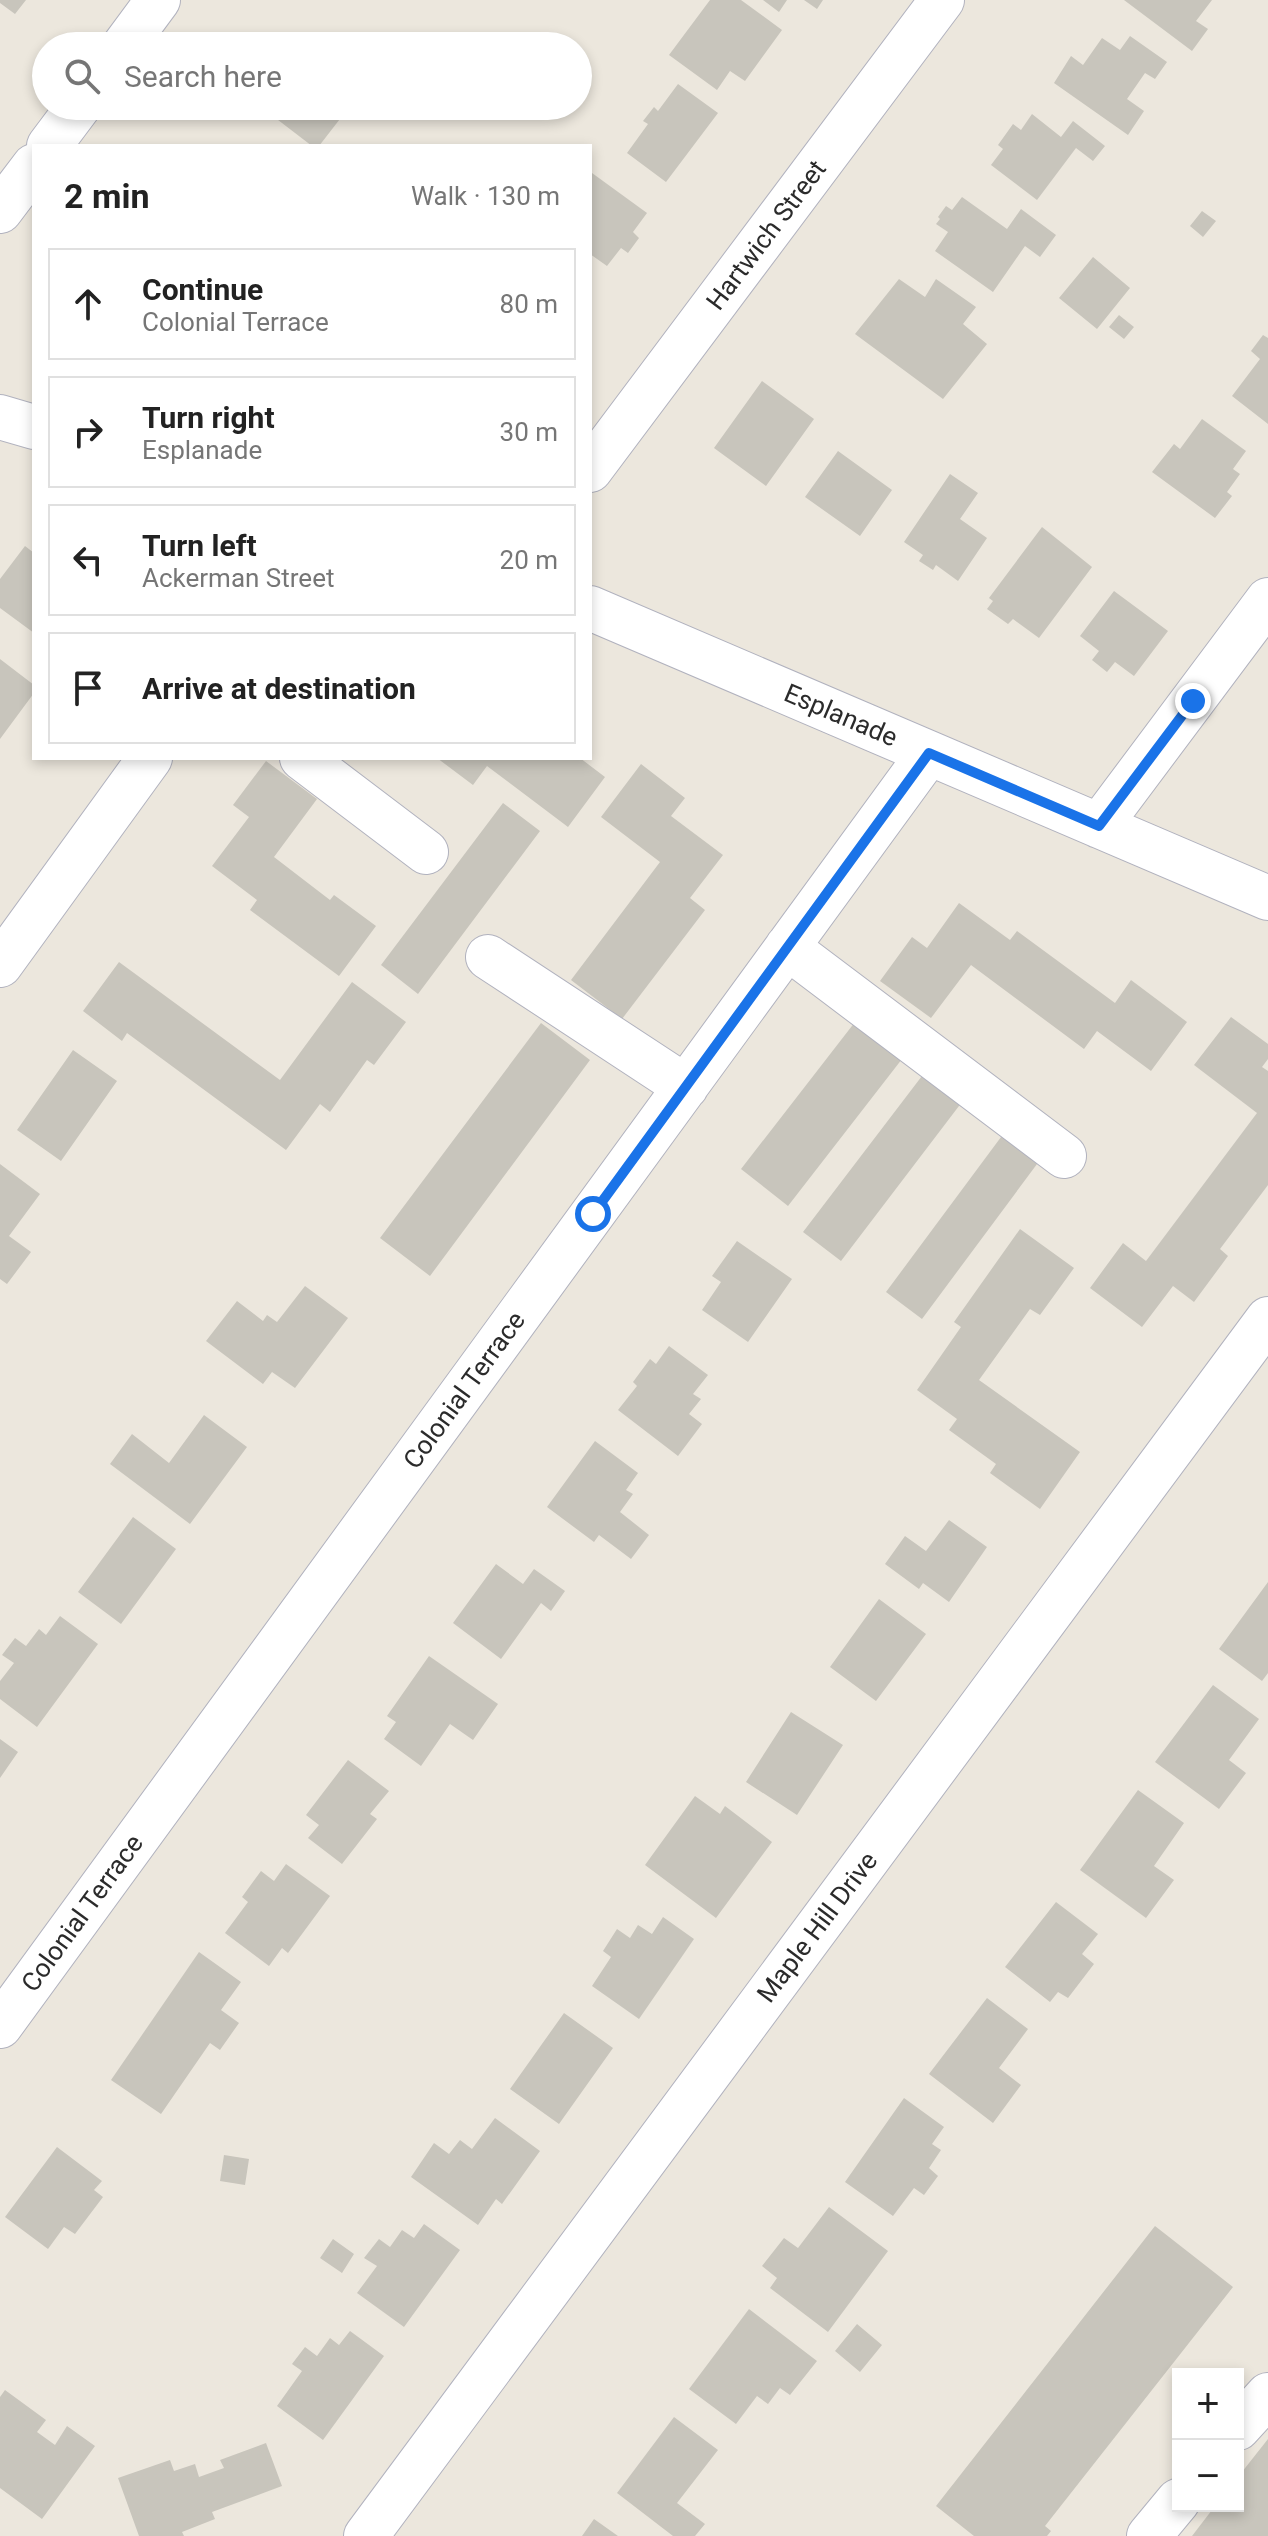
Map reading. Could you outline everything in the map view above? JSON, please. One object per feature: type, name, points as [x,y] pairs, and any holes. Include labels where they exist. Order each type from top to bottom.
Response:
[{"type":"street","points":[[134,32],[158,0]]},
{"type":"street","name":"Hartwich Street","points":[[592,467],[942,0]]},
{"type":"street","points":[[50,144],[68,120]]},
{"type":"street","points":[[0,211],[32,169]]},
{"type":"street","points":[[0,417],[32,426]]},
{"type":"street","points":[[1099,826],[1268,600]]},
{"type":"street","name":"Esplanade","points":[[592,609],[1268,898]]},
{"type":"street","name":"Colonial Terrace","points":[[0,2026],[929,753]]},
{"type":"street","points":[[0,965],[149,760]]},
{"type":"street","points":[[305,760],[426,852]]},
{"type":"street","points":[[787,947],[1064,1156]]},
{"type":"street","points":[[488,957],[686,1087]]},
{"type":"street","name":"Maple Hill Drive","points":[[366,2536],[1268,1319]]},
{"type":"street","points":[[1244,2421],[1268,2395]]},
{"type":"street","points":[[1149,2536],[1172,2508]]},
{"type":"building","points":[[0,0],[26,0],[15,14]]},
{"type":"building","points":[[710,0],[741,0],[782,30],[745,81],[730,71],[717,90],[669,55]]},
{"type":"building","points":[[763,0],[787,0],[779,12]]},
{"type":"building","points":[[804,0],[823,0],[817,9]]},
{"type":"building","points":[[1124,0],[1212,0],[1196,21],[1208,29],[1192,51]]},
{"type":"building","points":[[1130,36],[1167,62],[1155,79],[1145,73],[1127,99],[1144,111],[1128,135],[1054,83],[1071,56],[1083,65],[1102,38],[1120,50]]},
{"type":"building","points":[[678,84],[718,113],[666,182],[627,153],[648,124],[643,121],[654,107],[658,111]]},
{"type":"building","points":[[1032,114],[1061,137],[1073,121],[1105,146],[1093,161],[1076,148],[1037,200],[991,165],[1003,149],[998,145],[1013,124],[1021,130]]},
{"type":"building","points":[[278,120],[339,120],[321,144],[309,144]]},
{"type":"building","points":[[592,173],[647,213],[633,232],[639,238],[628,253],[621,248],[607,266],[592,255]]},
{"type":"building","points":[[962,197],[1007,229],[1021,209],[1056,235],[1040,257],[1025,246],[993,292],[935,251],[948,232],[936,224],[940,219],[938,217],[946,206],[952,210]]},
{"type":"building","points":[[1202,211],[1216,221],[1203,237],[1190,226]]},
{"type":"building","points":[[1093,257],[1130,288],[1097,329],[1059,298]]},
{"type":"building","points":[[899,279],[925,297],[936,279],[976,307],[963,324],[987,344],[943,399],[855,334]]},
{"type":"building","points":[[1119,315],[1134,327],[1124,339],[1109,327]]},
{"type":"building","points":[[1263,335],[1268,338],[1268,424],[1232,396],[1260,359],[1251,351]]},
{"type":"building","points":[[762,381],[814,419],[766,486],[714,448]]},
{"type":"building","points":[[1202,419],[1246,451],[1233,469],[1240,474],[1227,492],[1232,496],[1215,518],[1152,472],[1174,444],[1180,449]]},
{"type":"building","points":[[838,451],[892,490],[860,536],[805,497]]},
{"type":"building","points":[[950,474],[978,493],[960,519],[987,538],[958,581],[936,565],[933,570],[919,561],[923,555],[904,542]]},
{"type":"building","points":[[1042,527],[1092,567],[1039,638],[1013,619],[1008,624],[987,609],[993,601],[989,598]]},
{"type":"building","points":[[25,546],[32,551],[32,632],[0,608],[0,579]]},
{"type":"building","points":[[1114,591],[1168,631],[1134,676],[1115,662],[1107,672],[1092,660],[1099,651],[1080,636]]},
{"type":"building","points":[[0,659],[32,683],[32,696],[0,739]]},
{"type":"building","points":[[440,760],[583,760],[605,777],[568,827],[487,766],[473,785]]},
{"type":"building","points":[[266,761],[317,799],[274,857],[330,900],[334,895],[376,926],[339,976],[250,910],[257,900],[212,866],[249,817],[233,805]]},
{"type":"building","points":[[641,764],[685,798],[671,816],[723,855],[690,898],[705,910],[622,1019],[571,980],[660,862],[601,817]]},
{"type":"building","points":[[503,803],[540,831],[418,994],[381,965]]},
{"type":"building","points":[[959,903],[1010,940],[1017,931],[1115,1003],[1131,980],[1187,1022],[1151,1071],[1097,1031],[1084,1049],[971,965],[931,1018],[880,981],[912,937],[927,948]]},
{"type":"building","points":[[119,962],[280,1080],[352,982],[406,1022],[374,1065],[367,1060],[330,1112],[320,1104],[286,1150],[127,1033],[122,1041],[83,1011]]},
{"type":"building","points":[[1231,1017],[1268,1044],[1268,1059],[1262,1067],[1268,1071],[1268,1185],[1220,1249],[1228,1256],[1194,1302],[1173,1286],[1142,1327],[1090,1288],[1123,1243],[1146,1261],[1257,1113],[1194,1065]]},
{"type":"building","points":[[855,1022],[902,1059],[788,1206],[741,1169]]},
{"type":"building","points":[[541,1023],[590,1060],[430,1276],[380,1238]]},
{"type":"building","points":[[73,1050],[117,1081],[61,1161],[17,1130]]},
{"type":"building","points":[[925,1072],[962,1102],[841,1261],[803,1232]]},
{"type":"building","points":[[1004,1133],[1040,1160],[922,1319],[886,1292]]},
{"type":"building","points":[[0,1164],[40,1194],[9,1236],[31,1252],[7,1284],[0,1279]]},
{"type":"building","points":[[1020,1229],[1074,1268],[1040,1315],[1030,1309],[979,1380],[1080,1452],[1040,1509],[990,1473],[996,1464],[949,1430],[957,1419],[917,1390],[961,1327],[954,1322]]},
{"type":"building","points":[[737,1241],[792,1279],[748,1342],[702,1310],[721,1282],[712,1276]]},
{"type":"building","points":[[305,1286],[348,1318],[295,1388],[272,1372],[263,1384],[206,1341],[237,1301],[263,1321],[267,1315],[277,1322]]},
{"type":"building","points":[[669,1346],[708,1375],[693,1394],[701,1399],[689,1414],[702,1424],[678,1456],[618,1410],[637,1386],[633,1382],[650,1359],[656,1364]]},
{"type":"building","points":[[204,1415],[247,1447],[190,1524],[110,1464],[132,1434],[169,1463]]},
{"type":"building","points":[[595,1441],[638,1473],[626,1490],[633,1494],[620,1512],[649,1535],[631,1559],[599,1535],[594,1542],[547,1507]]},
{"type":"building","points":[[133,1517],[176,1549],[121,1624],[78,1592]]},
{"type":"building","points":[[949,1520],[987,1547],[949,1602],[923,1583],[919,1589],[885,1564],[905,1536],[926,1551]]},
{"type":"building","points":[[496,1564],[523,1584],[534,1569],[565,1591],[551,1611],[541,1603],[501,1659],[453,1623]]},
{"type":"building","points":[[1268,1582],[1268,1673],[1262,1681],[1219,1649]]},
{"type":"building","points":[[879,1599],[926,1634],[876,1701],[830,1667]]},
{"type":"building","points":[[60,1616],[98,1644],[37,1727],[0,1699],[0,1681],[14,1663],[2,1655],[15,1638],[26,1646],[39,1629],[46,1635]]},
{"type":"building","points":[[429,1656],[498,1704],[473,1740],[450,1724],[421,1766],[384,1739],[396,1722],[387,1716]]},
{"type":"building","points":[[1213,1685],[1259,1719],[1229,1760],[1246,1773],[1219,1809],[1155,1762]]},
{"type":"building","points":[[791,1712],[843,1745],[797,1815],[746,1782]]},
{"type":"building","points":[[0,1739],[18,1752],[0,1778]]},
{"type":"building","points":[[348,1760],[389,1791],[370,1814],[377,1819],[342,1864],[308,1838],[319,1825],[306,1815]]},
{"type":"building","points":[[1138,1790],[1184,1823],[1154,1866],[1174,1880],[1146,1918],[1080,1870]]},
{"type":"building","points":[[695,1796],[720,1814],[725,1806],[772,1842],[716,1918],[645,1865]]},
{"type":"building","points":[[286,1864],[330,1896],[288,1953],[282,1948],[269,1966],[225,1933],[248,1902],[242,1897],[261,1871],[274,1881]]},
{"type":"building","points":[[1056,1902],[1098,1934],[1082,1954],[1094,1964],[1068,1998],[1058,1992],[1050,2002],[1005,1967]]},
{"type":"building","points":[[663,1917],[694,1939],[639,2019],[592,1986],[611,1957],[603,1951],[617,1929],[630,1938],[638,1925],[652,1934]]},
{"type":"building","points":[[199,1952],[241,1982],[221,2010],[239,2023],[220,2050],[210,2043],[161,2114],[111,2080]]},
{"type":"building","points":[[987,1998],[1028,2029],[999,2068],[1021,2085],[993,2123],[929,2074]]},
{"type":"building","points":[[564,2013],[613,2048],[559,2124],[510,2089]]},
{"type":"building","points":[[904,2098],[944,2127],[932,2144],[941,2150],[929,2168],[938,2176],[924,2195],[914,2188],[893,2216],[845,2182]]},
{"type":"building","points":[[495,2118],[540,2151],[502,2204],[496,2199],[478,2225],[411,2177],[434,2143],[449,2154],[460,2140],[472,2149]]},
{"type":"building","points":[[57,2147],[102,2181],[94,2190],[103,2197],[75,2234],[64,2227],[48,2249],[5,2217]]},
{"type":"building","points":[[224,2155],[249,2159],[245,2185],[220,2181]]},
{"type":"building","points":[[829,2207],[888,2251],[828,2332],[770,2288],[777,2278],[762,2266],[784,2238],[798,2248]]},
{"type":"building","points":[[424,2224],[460,2250],[404,2327],[357,2293],[377,2266],[364,2258],[379,2239],[390,2247],[402,2230],[414,2238]]},
{"type":"building","points":[[1155,2226],[1233,2287],[1045,2526],[1051,2531],[1047,2536],[974,2536],[936,2506]]},
{"type":"building","points":[[333,2239],[354,2254],[342,2273],[320,2258]]},
{"type":"building","points":[[749,2309],[817,2361],[790,2395],[780,2388],[768,2404],[757,2396],[736,2424],[689,2389]]},
{"type":"building","points":[[857,2324],[882,2345],[860,2372],[835,2351]]},
{"type":"building","points":[[350,2331],[384,2356],[323,2440],[277,2406],[302,2371],[292,2364],[305,2347],[317,2356],[330,2338],[339,2345]]},
{"type":"building","points":[[5,2390],[46,2420],[37,2432],[55,2445],[67,2426],[95,2446],[42,2519],[0,2488],[0,2397]]},
{"type":"building","points":[[674,2417],[718,2450],[677,2503],[705,2524],[695,2536],[673,2536],[617,2493]]},
{"type":"building","points":[[1268,2439],[1268,2536],[1192,2536],[1210,2512],[1244,2512],[1244,2469]]},
{"type":"building","points":[[266,2443],[282,2486],[212,2512],[215,2519],[182,2532],[184,2536],[139,2536],[118,2478],[170,2460],[174,2471],[195,2464],[199,2477],[224,2468],[220,2460]]},
{"type":"building","points":[[594,2519],[618,2536],[582,2536]]},
{"type":"route","points":[[593,1214],[929,753],[1099,826],[1193,701]]}]
